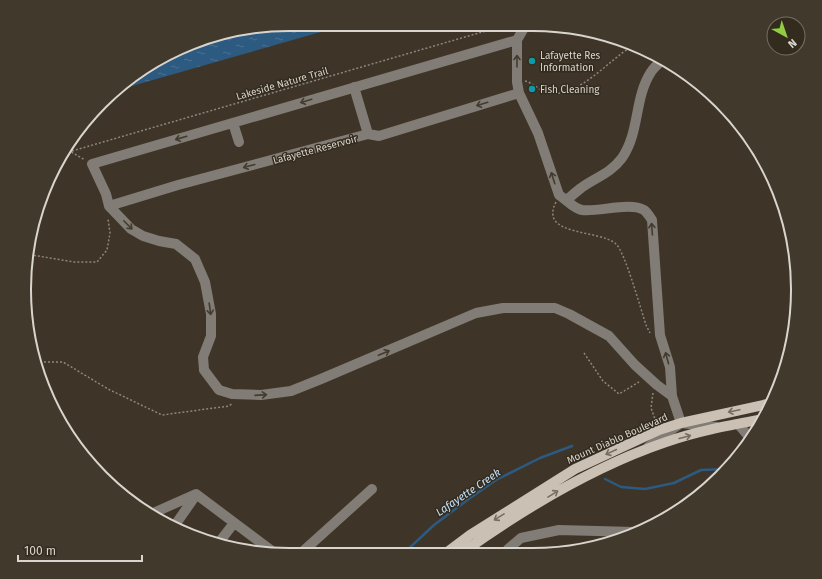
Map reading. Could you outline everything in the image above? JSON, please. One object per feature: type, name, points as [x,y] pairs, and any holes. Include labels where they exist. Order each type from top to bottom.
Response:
[{"type":"main road","name":"Mount Diablo Boulevard","points":[[453,548],[470,535],[575,469],[659,430],[681,423],[764,405]]},
{"type":"main road","points":[[470,548],[559,491],[606,467],[666,442],[755,421]]},
{"type":"street","points":[[522,31],[517,40],[522,86],[563,198],[574,207],[582,210],[633,207],[645,211],[652,220],[660,335],[670,367],[672,396],[681,423]]},
{"type":"street","points":[[517,40],[354,86],[92,164],[110,206],[131,229],[160,242],[176,244],[195,259],[205,282],[211,314],[211,336],[203,357],[204,370],[219,390],[232,394],[244,395],[261,395],[291,391],[476,314],[503,308],[555,308],[610,336],[635,365],[657,385],[672,396]]},
{"type":"street","points":[[563,198],[603,176],[614,168],[622,157],[630,144],[644,84],[652,70],[658,64]]},
{"type":"street","points":[[354,86],[368,134]]},
{"type":"street","name":"Lafayette Reservoir","points":[[110,206],[178,185],[368,134],[379,136],[522,86]]},
{"type":"street","points":[[233,123],[239,142]]},
{"type":"street","points":[[642,452],[681,423],[720,428]]},
{"type":"street","points":[[738,424],[746,434]]},
{"type":"street","points":[[307,548],[372,489]]},
{"type":"street","points":[[157,511],[196,494]]},
{"type":"street","points":[[196,494],[266,547]]},
{"type":"street","points":[[177,522],[196,494]]},
{"type":"street","points":[[222,539],[234,523]]},
{"type":"street","points":[[509,548],[521,538],[559,530],[622,532]]},
{"type":"path","name":"Lakeside Nature Trail","points":[[72,151],[486,31]]},
{"type":"path","points":[[522,86],[535,85],[544,92],[550,94],[563,92],[590,79],[627,49]]},
{"type":"path","points":[[72,151],[92,164]]},
{"type":"path","points":[[563,198],[552,210],[552,217],[556,223],[569,229],[607,239],[617,244],[624,258],[646,325],[653,338]]},
{"type":"path","points":[[33,255],[74,262],[97,262],[107,250],[110,233],[108,217]]},
{"type":"path","points":[[584,353],[603,381],[619,394],[648,377]]},
{"type":"path","points":[[42,362],[63,362],[108,389],[162,415],[229,406],[244,395]]},
{"type":"path","points":[[657,385],[653,393],[651,408],[659,430]]},
{"type":"water","points":[[324,31],[128,87],[175,58],[206,45],[223,40],[256,33]]},
{"type":"waterway","name":"Lafayette Creek","points":[[409,548],[434,525],[496,480],[540,458],[572,446]]},
{"type":"waterway","name":"Lafayette Creek","points":[[605,479],[621,487],[645,489],[674,483],[701,470],[718,469]]},
{"type":"place","name":"Lafayette Res Information","points":[[532,61]]},
{"type":"place","name":"Fish Cleaning","points":[[532,89]]}]
